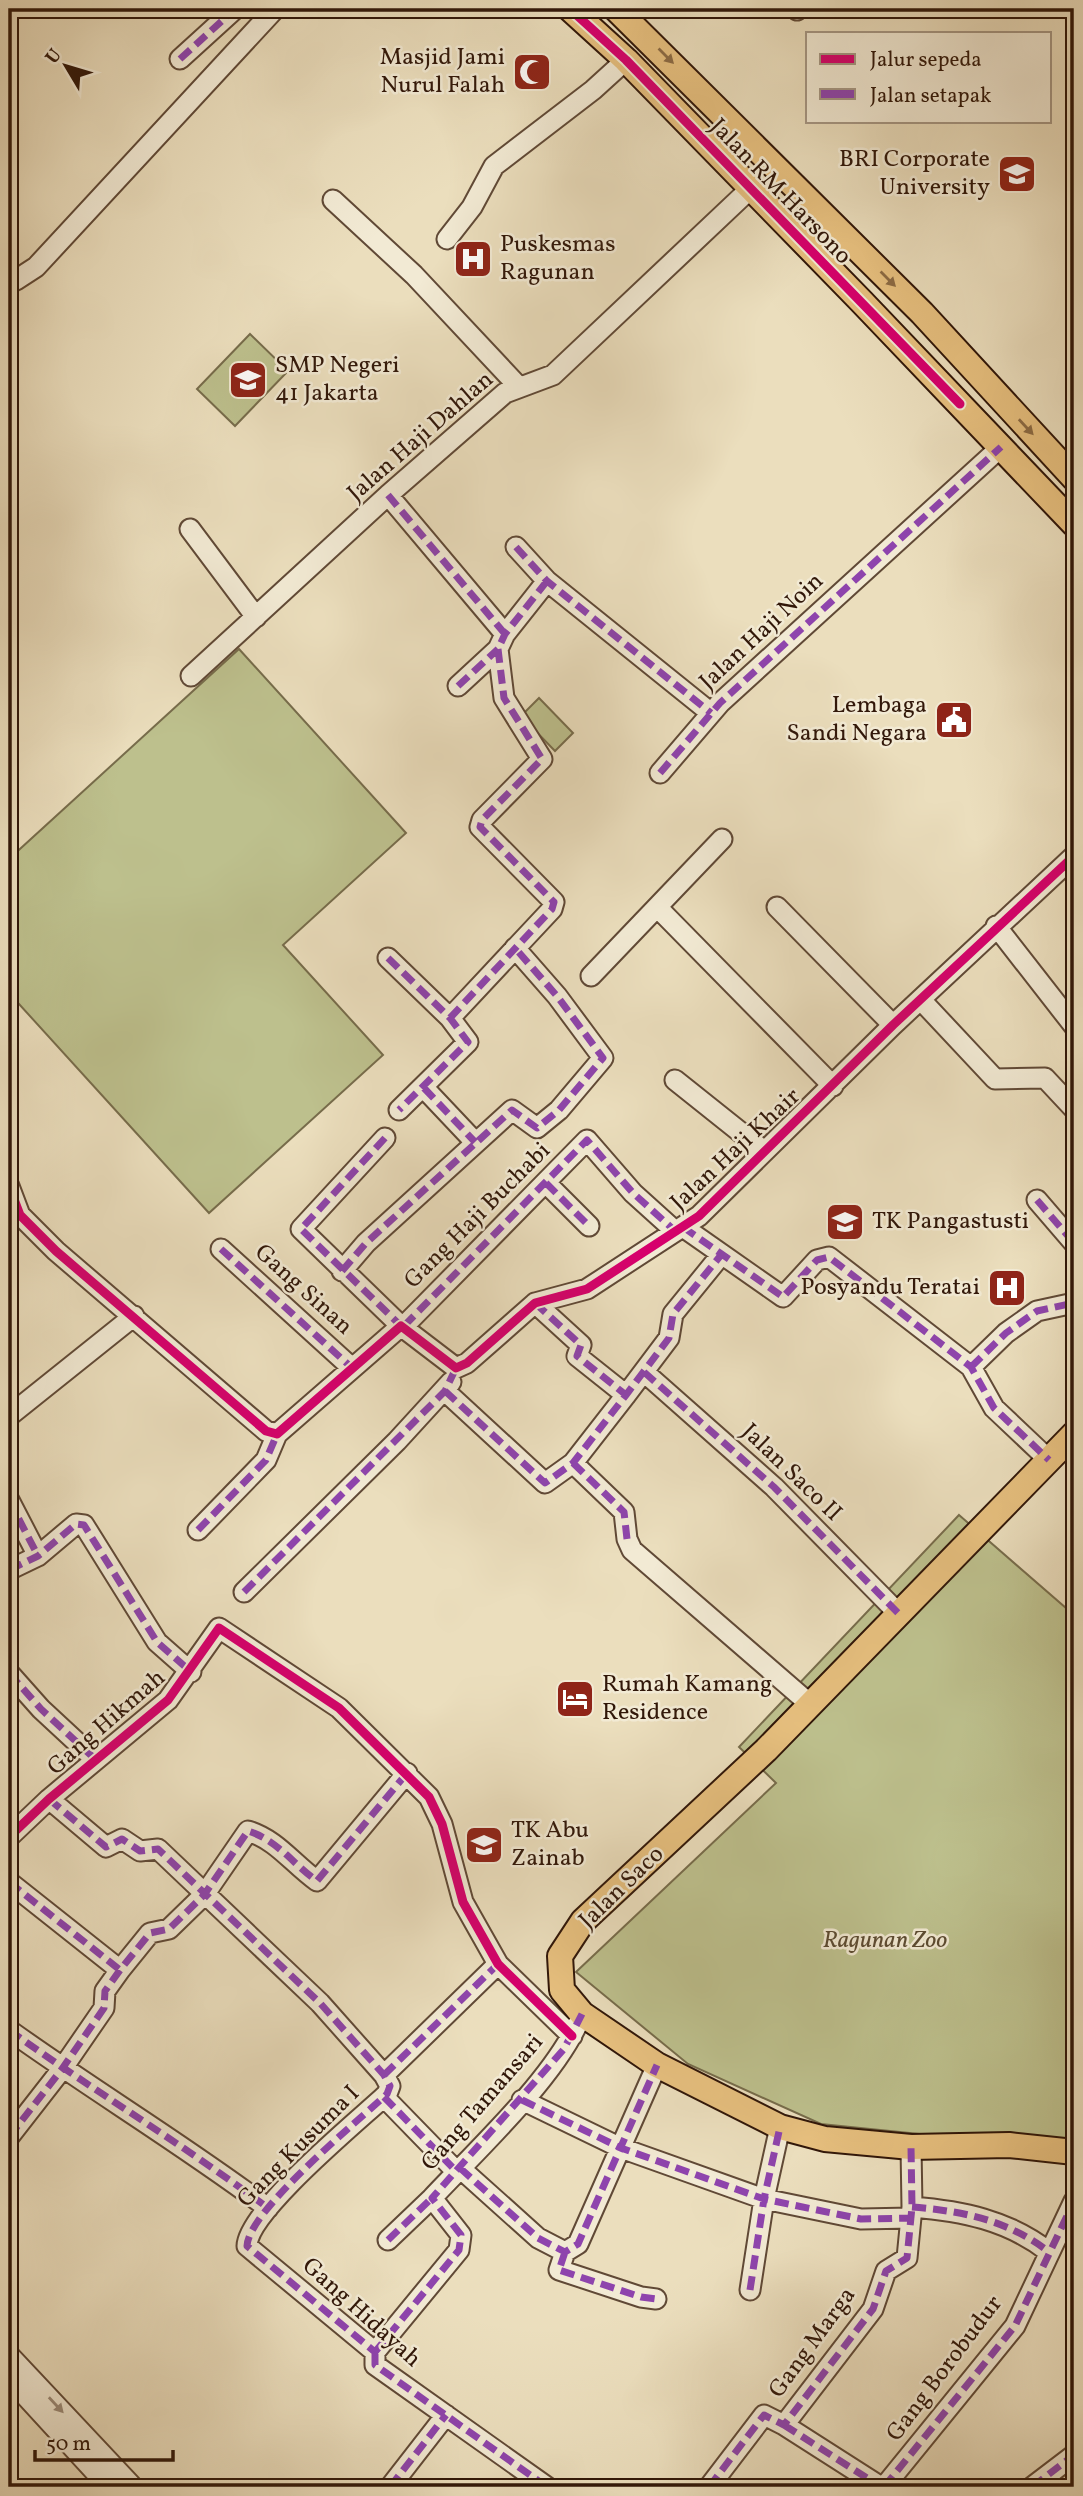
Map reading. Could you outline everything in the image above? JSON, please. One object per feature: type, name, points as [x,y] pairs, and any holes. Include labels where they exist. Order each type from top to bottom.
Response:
[{"type":"main road","name":"Jalan RM Harsono","points":[[570,9],[626,60],[1074,524]]},
{"type":"main road","name":"Jalan RM Harsono","points":[[627,12],[922,313],[1073,473]]},
{"type":"main road","points":[[960,404],[983,380]]},
{"type":"main road","name":"Jalan Saco","points":[[1074,1434],[811,1706],[583,1921],[560,1956],[562,1990],[577,2025],[780,2127],[825,2139],[911,2147],[1009,2145],[1074,2152]]},
{"type":"street","points":[[180,58],[235,9]]},
{"type":"street","points":[[9,276],[16,280],[36,267],[275,9]]},
{"type":"street","points":[[447,239],[472,207],[494,166],[593,90],[626,60]]},
{"type":"street","name":"Jalan Haji Dahlan","points":[[191,676],[388,495],[505,393],[553,375],[750,189]]},
{"type":"street","points":[[333,200],[414,275],[519,387]]},
{"type":"street","name":"Jalan Haji Noin","points":[[516,547],[547,581],[711,713],[1001,447]]},
{"type":"street","points":[[388,495],[502,642],[504,698],[542,759],[482,820],[480,827],[554,902],[450,1018]]},
{"type":"street","points":[[190,528],[256,617]]},
{"type":"street","points":[[458,687],[502,642],[547,581]]},
{"type":"street","points":[[660,773],[711,713]]},
{"type":"street","points":[[591,976],[722,839]]},
{"type":"street","name":"Jalan Haji Khair","points":[[456,1368],[467,1363],[535,1303],[586,1289],[699,1216],[892,1025],[1074,856]]},
{"type":"street","points":[[657,907],[833,1086]]},
{"type":"street","points":[[777,907],[892,1025]]},
{"type":"street","points":[[996,926],[1074,1026]]},
{"type":"street","points":[[342,1271],[366,1243],[512,1110],[537,1128],[559,1110],[603,1058],[558,996],[515,948]]},
{"type":"street","points":[[388,958],[450,1018],[468,1042],[399,1110]]},
{"type":"street","points":[[920,1000],[995,1079],[1045,1077],[1074,1109]]},
{"type":"street","points":[[676,1080],[764,1151]]},
{"type":"street","points":[[424,1088],[475,1142]]},
{"type":"street","points":[[244,1592],[445,1391],[456,1368],[402,1326],[301,1229],[385,1138]]},
{"type":"street","name":"Gang Haji Buchabi","points":[[402,1326],[587,1140],[633,1193],[678,1229]]},
{"type":"street","points":[[546,1183],[589,1226]]},
{"type":"street","points":[[9,1186],[20,1215],[55,1251],[266,1431],[277,1434]]},
{"type":"street","points":[[1037,1200],[1074,1243]]},
{"type":"street","points":[[678,1229],[783,1297],[817,1261],[829,1257],[971,1367],[994,1408],[1049,1460]]},
{"type":"street","name":"Gang Sinan","points":[[221,1250],[352,1368]]},
{"type":"street","points":[[445,1391],[545,1483],[573,1463],[644,1372],[669,1338],[673,1314],[722,1255]]},
{"type":"street","points":[[535,1303],[581,1345],[578,1356],[626,1395]]},
{"type":"street","points":[[971,1367],[1006,1333],[1037,1311],[1074,1303]]},
{"type":"street","points":[[9,1416],[134,1316]]},
{"type":"street","points":[[198,1530],[266,1460],[277,1434],[402,1326]]},
{"type":"street","name":"Jalan Saco II","points":[[644,1372],[774,1487],[899,1614]]},
{"type":"street","points":[[573,1463],[624,1512],[627,1539],[632,1550],[811,1706]]},
{"type":"street","points":[[9,1500],[38,1556]]},
{"type":"street","points":[[9,1570],[38,1556],[76,1524],[84,1525],[157,1642],[191,1672]]},
{"type":"street","name":"Gang Hikmah","points":[[9,1837],[49,1799],[168,1700],[191,1672],[219,1628],[316,1690],[407,1773]]},
{"type":"street","points":[[9,1673],[41,1709],[96,1760]]},
{"type":"street","points":[[9,2137],[104,2008],[105,1991],[120,1970],[150,1933],[169,1929],[204,1895],[248,1831],[268,1837],[294,1864],[317,1881],[407,1773],[429,1797],[442,1824],[463,1902],[498,1964],[577,2025]]},
{"type":"street","points":[[49,1799],[106,1847],[122,1839],[140,1851],[158,1849],[320,2003],[458,2170],[538,2238],[565,2252]]},
{"type":"street","points":[[9,1882],[120,1970]]},
{"type":"street","name":"Gang Kusuma I","points":[[247,2246],[247,2234],[268,2208],[386,2086],[498,1964]]},
{"type":"street","name":"Gang Tamansari","points":[[375,2352],[459,2250],[461,2235],[432,2198],[522,2100],[577,2025]]},
{"type":"street","points":[[9,2030],[62,2068],[199,2156],[268,2208]]},
{"type":"street","points":[[656,2299],[641,2297],[559,2270],[565,2252],[578,2244],[657,2065]]},
{"type":"street","points":[[522,2100],[621,2148],[764,2199],[861,2219],[911,2212],[972,2214],[1031,2238],[1049,2252]]},
{"type":"street","points":[[750,2290],[764,2199],[780,2127]]},
{"type":"street","name":"Gang Marga","points":[[709,2487],[764,2415],[784,2425],[873,2309],[886,2271],[907,2258],[911,2212],[911,2147]]},
{"type":"street","points":[[388,2240],[432,2198]]},
{"type":"street","name":"Gang Borobudur","points":[[883,2487],[1015,2326],[1074,2201]]},
{"type":"street","name":"Gang Hidayah","points":[[247,2246],[375,2352],[375,2365],[547,2487]]},
{"type":"street","points":[[9,2355],[133,2487]]},
{"type":"street","points":[[9,2378],[109,2487]]},
{"type":"street","points":[[390,2487],[446,2415]]},
{"type":"street","points":[[784,2425],[883,2487]]},
{"type":"street","points":[[1032,2487],[1074,2455]]},
{"type":"green space","points":[[250,334],[288,371],[235,426],[197,389]]},
{"type":"green space","points":[[239,649],[406,833],[283,945],[383,1055],[209,1213],[9,993],[9,859]]},
{"type":"green space","points":[[539,698],[573,733],[555,751],[521,716]]},
{"type":"green space","name":"Ragunan Zoo","points":[[959,1515],[1074,1615],[1074,2144],[969,2139],[821,2124],[688,2064],[576,1972],[776,1783],[739,1747]]},
{"type":"marked path","points":[[180,59],[235,9]]},
{"type":"marked path","points":[[660,773],[720,703],[1001,447]]},
{"type":"marked path","points":[[388,495],[505,634]]},
{"type":"marked path","points":[[516,547],[547,581],[711,713]]},
{"type":"marked path","points":[[450,1018],[552,909],[554,902],[480,827],[482,820],[542,759],[504,698],[498,649],[505,634],[547,581]]},
{"type":"marked path","points":[[458,686],[498,649]]},
{"type":"marked path","points":[[342,1271],[366,1243],[512,1110],[537,1128],[559,1110],[603,1058],[557,996],[515,948]]},
{"type":"marked path","points":[[388,958],[450,1018],[468,1042],[399,1110]]},
{"type":"marked path","points":[[424,1088],[475,1142]]},
{"type":"marked path","points":[[385,1138],[301,1229],[401,1326]]},
{"type":"marked path","points":[[404,1326],[587,1140],[633,1193],[674,1230]]},
{"type":"marked path","points":[[546,1183],[589,1226]]},
{"type":"marked path","points":[[1037,1200],[1074,1243]]},
{"type":"marked path","points":[[683,1227],[783,1297],[817,1260],[829,1257],[971,1367],[994,1408],[1049,1460]]},
{"type":"marked path","points":[[221,1249],[352,1368]]},
{"type":"marked path","points":[[445,1391],[545,1483],[573,1463],[626,1395],[669,1338],[673,1314],[721,1255]]},
{"type":"marked path","points":[[535,1303],[581,1345],[577,1356],[626,1395]]},
{"type":"marked path","points":[[971,1367],[1006,1333],[1037,1311],[1074,1303]]},
{"type":"marked path","points":[[244,1592],[445,1391],[456,1368]]},
{"type":"marked path","points":[[644,1372],[774,1487],[899,1614]]},
{"type":"marked path","points":[[198,1530],[266,1460],[277,1434]]},
{"type":"marked path","points":[[573,1463],[624,1512],[627,1539]]},
{"type":"marked path","points":[[9,1500],[38,1556]]},
{"type":"marked path","points":[[9,1570],[38,1556],[76,1524],[84,1525],[157,1642],[191,1672]]},
{"type":"marked path","points":[[9,1673],[41,1709],[96,1760]]},
{"type":"marked path","points":[[9,2137],[62,2069],[104,2008],[105,1991],[120,1970],[150,1933],[169,1929],[204,1895],[248,1831],[268,1840],[317,1881],[407,1773]]},
{"type":"marked path","points":[[49,1799],[106,1847],[122,1839],[140,1851],[158,1849],[320,2003],[384,2075],[390,2086],[387,2094],[284,2190],[265,2211],[252,2231],[247,2246],[375,2352]]},
{"type":"marked path","points":[[9,1882],[120,1970]]},
{"type":"marked path","points":[[384,2075],[498,1964]]},
{"type":"marked path","points":[[375,2352],[459,2250],[461,2235],[432,2198],[564,2049],[582,2014]]},
{"type":"marked path","points":[[9,2030],[268,2208]]},
{"type":"marked path","points":[[460,2168],[538,2238],[565,2252],[578,2244],[657,2065]]},
{"type":"marked path","points":[[384,2097],[457,2172]]},
{"type":"marked path","points":[[522,2100],[621,2148],[764,2199],[861,2219],[911,2218]]},
{"type":"marked path","points":[[750,2290],[764,2199],[780,2127]]},
{"type":"marked path","points":[[709,2487],[764,2415],[784,2425],[873,2309],[886,2271],[907,2258],[912,2207],[911,2147]]},
{"type":"marked path","points":[[388,2240],[432,2198]]},
{"type":"marked path","points":[[884,2487],[1015,2326],[1074,2201]]},
{"type":"marked path","points":[[912,2207],[949,2211],[984,2219],[1017,2232],[1049,2252]]},
{"type":"marked path","points":[[565,2252],[559,2270],[641,2297],[656,2299]]},
{"type":"marked path","points":[[375,2352],[375,2365],[547,2487]]},
{"type":"marked path","points":[[390,2487],[446,2415]]},
{"type":"marked path","points":[[784,2425],[881,2487]]},
{"type":"marked path","points":[[1032,2487],[1074,2455]]},
{"type":"cycle path","points":[[570,9],[626,60],[960,404]]},
{"type":"cycle path","points":[[9,1186],[20,1215],[56,1251],[266,1431],[277,1434],[401,1326],[456,1368],[467,1363],[535,1303],[587,1289],[699,1216],[893,1025],[1074,856]]},
{"type":"cycle path","points":[[9,1837],[49,1799],[168,1700],[219,1628],[339,1708],[429,1797],[442,1824],[463,1902],[498,1964],[572,2036]]},
{"type":"place","name":"Masjid Jami Nurul Falah","points":[[532,72]]},
{"type":"place","name":"BRI Corporate University","points":[[1017,174]]},
{"type":"place","name":"Puskesmas Ragunan","points":[[473,259]]},
{"type":"place","name":"SMP Negeri 41 Jakarta","points":[[248,380]]},
{"type":"place","name":"Lembaga Sandi Negara","points":[[954,720]]},
{"type":"place","name":"TK Pangastusti","points":[[845,1222]]},
{"type":"place","name":"Posyandu Teratai","points":[[1007,1288]]},
{"type":"place","name":"Rumah Kamang Residence","points":[[575,1699]]},
{"type":"place","name":"TK Abu Zainab","points":[[484,1845]]}]
